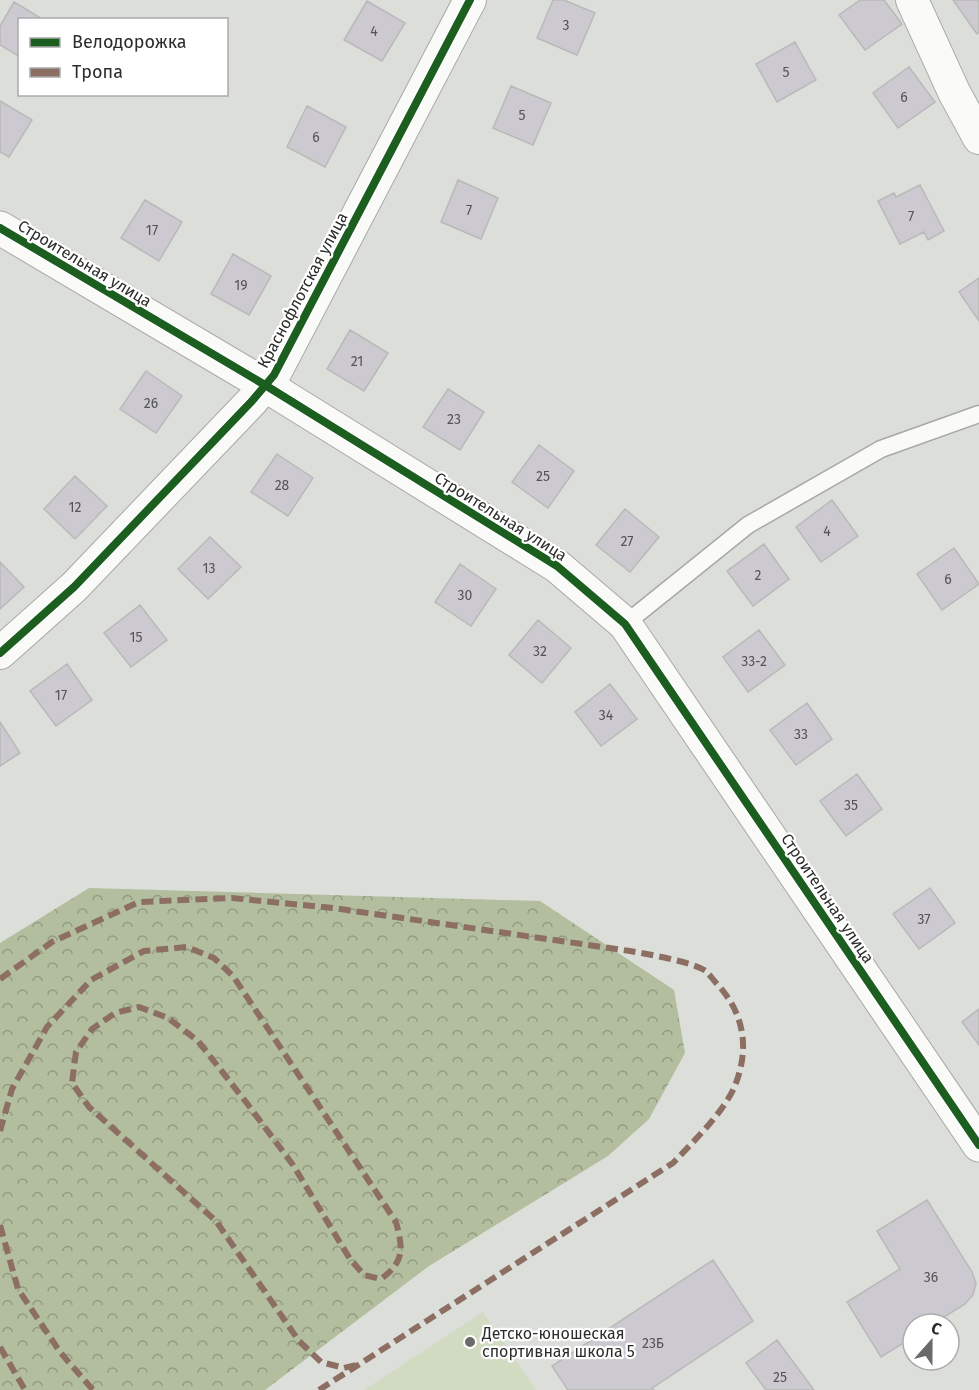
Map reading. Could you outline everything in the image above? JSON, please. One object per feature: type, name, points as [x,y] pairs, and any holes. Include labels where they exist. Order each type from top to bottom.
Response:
[{"type":"street","name":"Краснофлотская улица","points":[[0,653],[74,586],[237,418],[274,375],[470,0]]},
{"type":"street","points":[[912,0],[954,92],[979,138]]},
{"type":"street","name":"Строительная улица","points":[[0,228],[265,385],[556,566],[625,624],[979,1145]]},
{"type":"lane","points":[[625,624],[748,525],[882,449],[979,414]]},
{"type":"green space","points":[[89,888],[540,901],[674,990],[685,1053],[649,1119],[608,1156],[429,1266],[265,1390],[0,1390],[0,943]]},
{"type":"green space","name":"Детско-юношеская спортивная школа 5","points":[[483,1312],[536,1390],[364,1390]]},
{"type":"building","points":[[553,0],[564,0],[595,13],[577,55],[537,38]]},
{"type":"building","points":[[860,0],[884,0],[902,24],[865,50],[839,15]]},
{"type":"building","points":[[953,0],[979,0],[979,32],[977,34]]},
{"type":"building","points":[[367,1],[405,23],[382,61],[344,40]]},
{"type":"building","points":[[14,2],[41,18],[18,18],[18,56],[0,45],[0,26]]},
{"type":"building","points":[[795,42],[816,80],[777,102],[756,64]]},
{"type":"building","points":[[909,67],[935,102],[898,128],[873,93]]},
{"type":"building","points":[[511,86],[551,103],[533,145],[493,128]]},
{"type":"building","points":[[0,101],[32,120],[9,157],[0,152]]},
{"type":"building","points":[[307,106],[346,127],[325,167],[287,147]]},
{"type":"building","points":[[458,180],[498,198],[481,239],[441,222]]},
{"type":"building","points":[[920,185],[944,231],[928,240],[924,232],[900,244],[878,201],[894,193],[896,197]]},
{"type":"building","points":[[145,200],[182,222],[159,261],[121,238]]},
{"type":"building","points":[[233,254],[271,276],[249,315],[211,294]]},
{"type":"building","points":[[979,278],[979,321],[959,292]]},
{"type":"building","points":[[350,330],[388,353],[364,391],[327,369]]},
{"type":"building","points":[[146,371],[182,396],[156,433],[120,409]]},
{"type":"building","points":[[448,389],[484,412],[460,450],[423,427]]},
{"type":"building","points":[[539,445],[574,471],[548,508],[512,482]]},
{"type":"building","points":[[277,454],[313,478],[288,516],[251,492]]},
{"type":"building","points":[[75,476],[107,506],[75,539],[44,509]]},
{"type":"building","points":[[832,500],[858,536],[821,562],[796,527]]},
{"type":"building","points":[[625,509],[659,537],[630,572],[596,545]]},
{"type":"building","points":[[210,537],[241,567],[208,599],[178,569]]},
{"type":"building","points":[[764,544],[789,579],[753,606],[727,571]]},
{"type":"building","points":[[954,548],[979,584],[942,610],[917,574]]},
{"type":"building","points":[[0,562],[24,587],[0,609]]},
{"type":"building","points":[[460,564],[496,589],[471,626],[435,602]]},
{"type":"building","points":[[140,605],[167,640],[131,667],[104,633]]},
{"type":"building","points":[[538,620],[571,648],[542,683],[509,655]]},
{"type":"building","points":[[759,630],[785,665],[748,692],[723,657]]},
{"type":"building","points":[[67,664],[92,700],[56,726],[30,691]]},
{"type":"building","points":[[610,684],[637,719],[601,746],[575,712]]},
{"type":"building","points":[[807,703],[832,739],[796,765],[770,730]]},
{"type":"building","points":[[0,722],[20,753],[0,766]]},
{"type":"building","points":[[857,774],[882,809],[846,836],[820,801]]},
{"type":"building","points":[[930,888],[955,923],[919,949],[893,914]]},
{"type":"building","points":[[979,1009],[979,1045],[962,1022]]},
{"type":"building","points":[[927,1200],[972,1272],[976,1283],[973,1295],[965,1304],[952,1312],[901,1312],[901,1344],[881,1357],[847,1302],[900,1269],[877,1231]]},
{"type":"building","points":[[713,1260],[753,1321],[652,1388],[654,1390],[568,1390],[552,1366]]},
{"type":"building","points":[[777,1340],[814,1390],[766,1390],[746,1363]]},
{"type":"marked path","points":[[0,979],[52,942],[139,902],[232,898],[333,908],[658,956],[691,964],[706,971],[727,996],[734,1008],[742,1033],[743,1047],[739,1074],[722,1108],[673,1163],[319,1390]]},
{"type":"marked path","points":[[0,1131],[12,1089],[47,1027],[91,980],[144,951],[187,947],[214,958],[233,976],[396,1222],[401,1247],[398,1260],[389,1272],[381,1279],[364,1275],[350,1259],[293,1165],[246,1102],[198,1041],[168,1018],[139,1007],[115,1013],[92,1029],[76,1052],[72,1083],[89,1107],[216,1221],[299,1341],[321,1362],[344,1368],[360,1364]]},
{"type":"marked path","points":[[0,1225],[18,1289],[60,1352],[93,1390]]},
{"type":"marked path","points":[[0,1347],[25,1390]]},
{"type":"cycle path","points":[[0,653],[74,587],[252,401],[274,375],[470,0]]},
{"type":"cycle path","points":[[0,228],[265,385],[557,566],[625,624],[979,1145]]},
{"type":"place","name":"Детско-юношеская спортивная школа 5","points":[[470,1342]]}]
